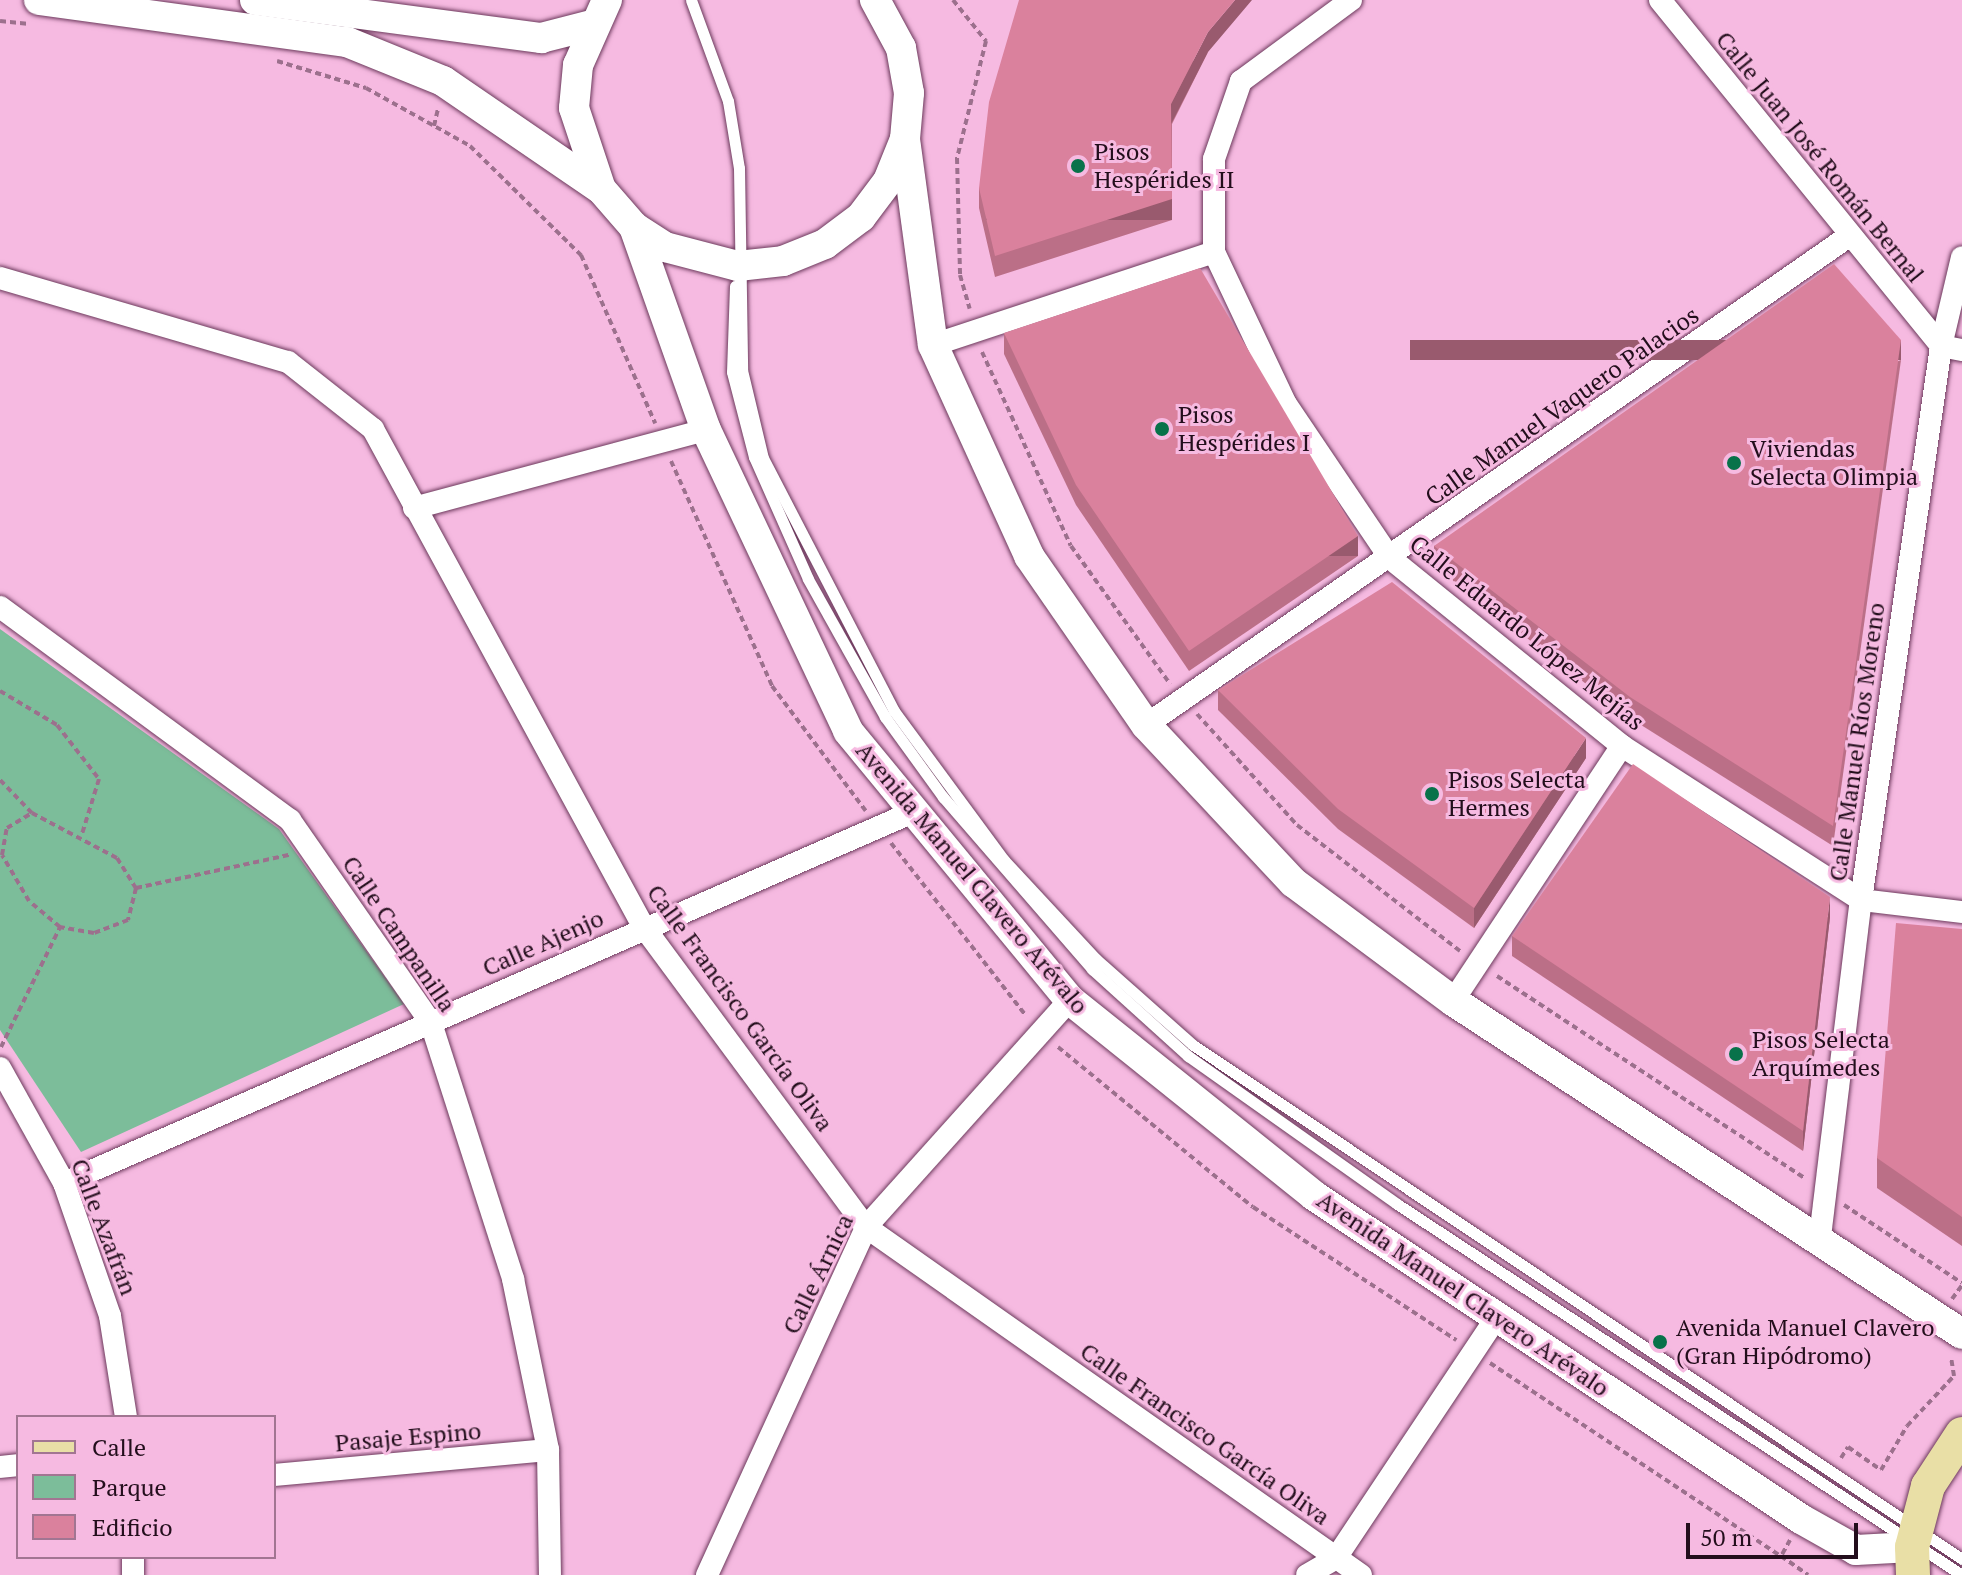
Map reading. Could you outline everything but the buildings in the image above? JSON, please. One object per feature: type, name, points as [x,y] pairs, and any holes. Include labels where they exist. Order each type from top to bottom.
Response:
[{"type":"main road","points":[[39,0],[347,42],[443,81],[601,189],[634,227],[701,261],[738,266],[783,261],[825,244],[861,217],[888,181],[905,139]]},
{"type":"main road","points":[[255,0],[541,38],[599,12]]},
{"type":"main road","points":[[881,2],[907,78],[905,139],[933,345],[1029,556],[1146,725],[1294,883],[1453,1001],[1820,1237],[1950,1334]]},
{"type":"main road","points":[[599,12],[574,108],[601,189]]},
{"type":"main road","name":"Avenida Manuel Clavero Arévalo","points":[[634,227],[706,430],[848,731],[1070,1000],[1313,1195],[1801,1519],[1856,1550],[1914,1547]]},
{"type":"main road","points":[[1914,1547],[1928,1486],[1962,1434]]},
{"type":"street","name":"Calle Eduardo López Mejías","points":[[1351,0],[1241,81],[1214,159],[1214,252],[1286,404],[1390,558],[1622,746],[1861,900],[1962,912]]},
{"type":"street","name":"Calle Juan José Román Bernal","points":[[1660,0],[1849,236],[1952,348]]},
{"type":"street","name":"Calle Manuel Vaquero Palacios","points":[[1146,725],[1849,236]]},
{"type":"street","points":[[933,345],[1214,252]]},
{"type":"street","name":"Calle Manuel Ríos Moreno","points":[[1820,1237],[1861,900],[1952,348],[1962,257]]},
{"type":"street","name":"Calle Francisco García Oliva","points":[[0,278],[288,362],[373,429],[643,926],[866,1227],[1361,1575]]},
{"type":"street","points":[[414,508],[706,430]]},
{"type":"street","name":"Calle Campanilla","points":[[0,607],[290,820],[431,1023],[513,1279],[548,1450],[550,1575]]},
{"type":"street","points":[[1453,1001],[1622,746]]},
{"type":"street","name":"Calle Ajenjo","points":[[64,1183],[431,1023],[643,926],[913,812]]},
{"type":"street","name":"Calle Árnica","points":[[707,1575],[866,1227],[1070,1000]]},
{"type":"street","name":"Calle Azafrán","points":[[0,1068],[64,1183],[110,1316],[126,1415]]},
{"type":"street","points":[[1307,1575],[1336,1558],[1497,1317]]},
{"type":"street","name":"Pasaje Espino","points":[[276,1475],[548,1450]]},
{"type":"lane","points":[[691,0],[728,101],[739,168],[738,266],[742,370],[763,458],[894,711],[1004,860],[1096,959],[1193,1045],[1402,1192],[1834,1468],[1914,1547],[1962,1559]]},
{"type":"lane","points":[[738,266],[730,309],[732,372],[754,457],[808,579],[885,717],[1045,920],[1188,1056],[1397,1204],[1914,1547],[1962,1575]]},
{"type":"path","points":[[953,0],[986,41],[957,158],[960,275],[989,376],[1071,546],[1183,699],[1297,825],[1478,963],[1962,1284],[1950,1334],[1954,1376],[1907,1426],[1881,1470],[1848,1447],[1834,1468]]},
{"type":"path","points":[[0,691],[57,725],[99,779],[82,834]]},
{"type":"path","points":[[0,780],[32,813],[82,834],[117,858],[136,888],[128,920],[94,933],[60,927],[29,901],[1,856],[7,828],[32,813]]},
{"type":"path","points":[[136,888],[311,850]]},
{"type":"path","points":[[0,1049],[60,927]]},
{"type":"path","points":[[1801,1519],[1781,1556],[1808,1575]]},
{"type":"green space","points":[[0,629],[279,829],[404,1004],[81,1152],[0,1030]]},
{"type":"place","name":"Pisos Hespérides II","points":[[1078,166]]},
{"type":"place","name":"Pisos Hespérides I","points":[[1162,429]]},
{"type":"place","name":"Viviendas Selecta Olimpia","points":[[1734,463]]},
{"type":"place","name":"Pisos Selecta Hermes","points":[[1432,794]]},
{"type":"place","name":"Pisos Selecta Arquímedes","points":[[1736,1054]]},
{"type":"place","name":"Avenida Manuel Clavero (Gran Hipódromo)","points":[[1660,1342]]}]
